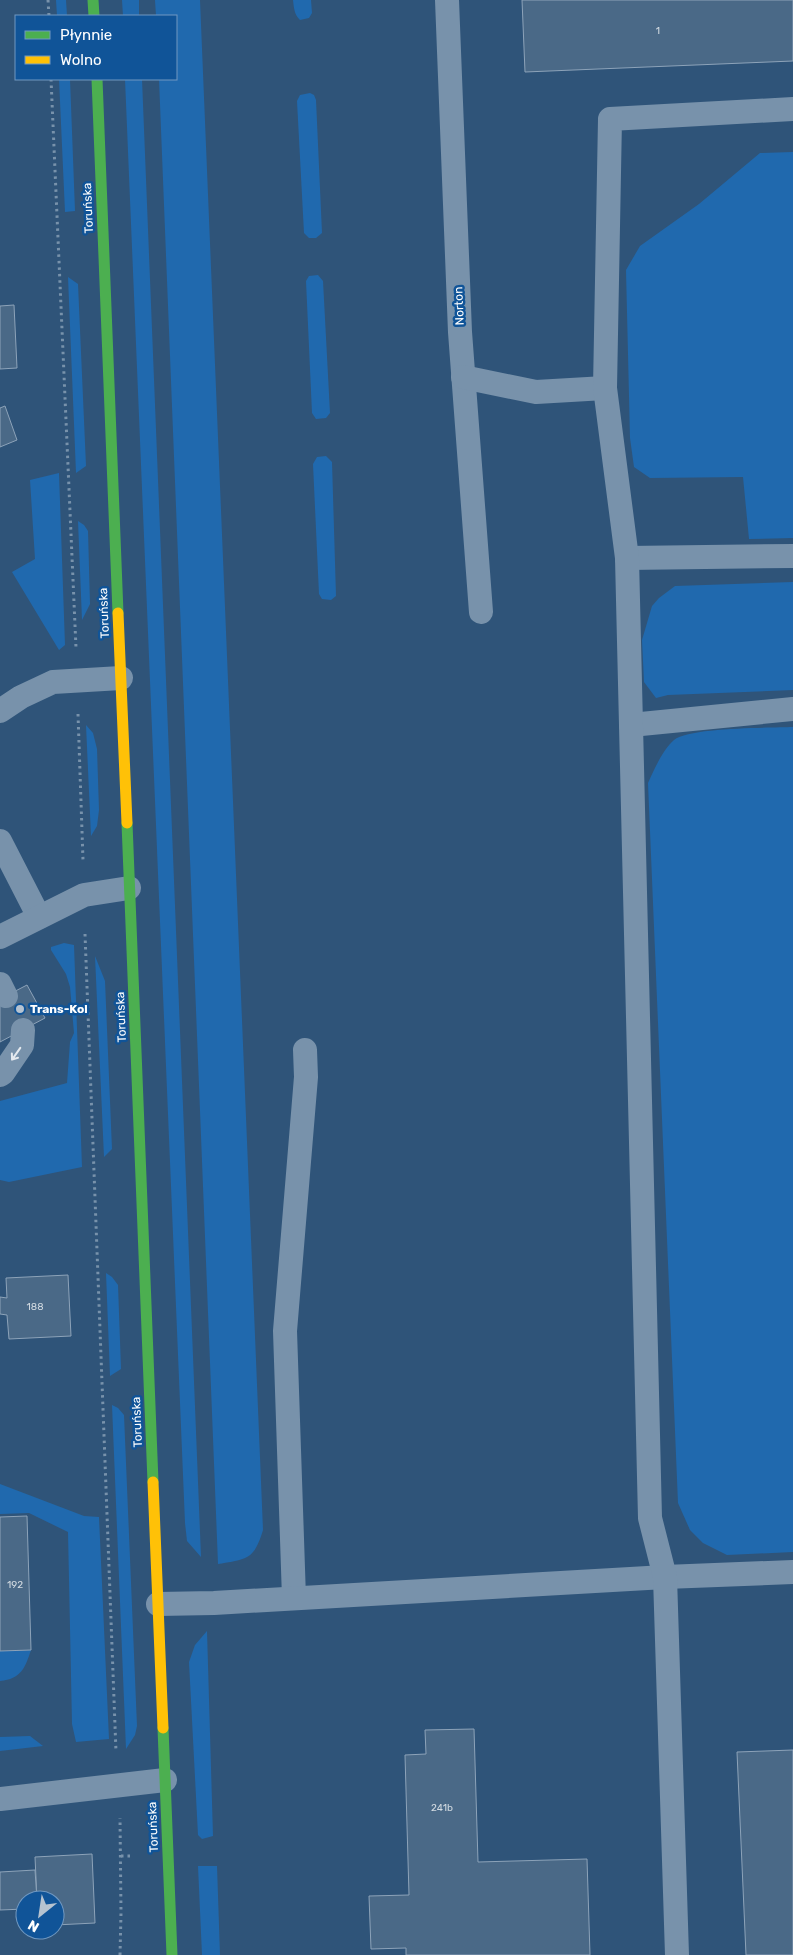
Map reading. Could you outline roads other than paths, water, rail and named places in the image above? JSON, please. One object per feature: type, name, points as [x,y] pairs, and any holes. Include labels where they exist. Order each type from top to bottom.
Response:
[{"type":"street","points":[[94,0],[94,15]]},
{"type":"street","name":"Toruńska","points":[[97,80],[172,1955]]},
{"type":"lane","name":"Norton","points":[[447,0],[460,332],[481,612]]},
{"type":"lane","points":[[678,1955],[665,1577],[650,1518],[627,558],[605,388],[610,118],[793,109]]},
{"type":"lane","points":[[463,377],[536,392],[605,388]]},
{"type":"lane","points":[[627,558],[793,556]]},
{"type":"lane","points":[[0,711],[21,697],[53,682],[121,678]]},
{"type":"lane","points":[[631,725],[793,710]]},
{"type":"lane","points":[[0,841],[39,917]]},
{"type":"lane","points":[[0,937],[84,895],[129,888]]},
{"type":"lane","points":[[0,1075],[22,1046],[23,1030]]},
{"type":"lane","points":[[294,1598],[285,1332],[306,1078],[305,1050]]},
{"type":"lane","points":[[158,1604],[214,1603],[665,1577],[793,1572]]},
{"type":"lane","points":[[0,1799],[165,1780]]},
{"type":"place","name":"Trans-Kol","points":[[20,1009]]}]
